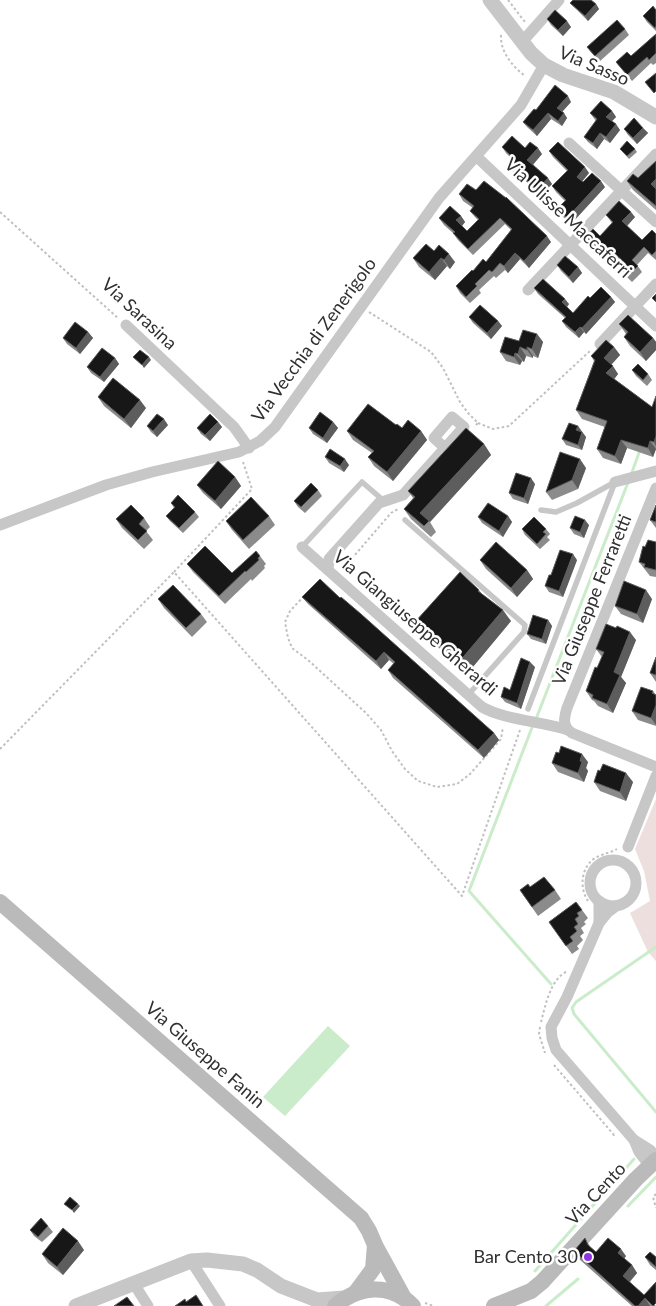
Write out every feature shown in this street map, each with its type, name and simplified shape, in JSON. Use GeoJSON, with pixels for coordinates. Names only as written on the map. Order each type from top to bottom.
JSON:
{"type":"FeatureCollection","features":[{"type":"Feature","properties":{"kind":"main road","name":"Via Giuseppe Fanin"},"geometry":{"type":"LineString","coordinates":[[0,902],[361,1218],[375,1246],[409,1302]]}},
{"type":"Feature","properties":{"kind":"main road","name":"Via Cento"},"geometry":{"type":"LineString","coordinates":[[494,1306],[531,1291],[542,1282],[654,1160]]}},
{"type":"Feature","properties":{"kind":"main road"},"geometry":{"type":"LineString","coordinates":[[345,1299],[373,1269],[375,1246]]}},
{"type":"Feature","properties":{"kind":"main road"},"geometry":{"type":"LineString","coordinates":[[345,1299],[373,1289],[381,1289],[389,1291],[409,1302]]}},
{"type":"Feature","properties":{"kind":"street","name":"Via Sasso"},"geometry":{"type":"LineString","coordinates":[[490,0],[531,53],[544,65],[563,75],[614,92],[656,117]]}},
{"type":"Feature","properties":{"kind":"street"},"geometry":{"type":"LineString","coordinates":[[522,42],[559,0]]}},
{"type":"Feature","properties":{"kind":"street","name":"Via Vecchia di Zenerigolo"},"geometry":{"type":"LineString","coordinates":[[0,525],[106,484],[244,450],[260,441],[274,427],[439,198],[520,105],[544,65]]}},
{"type":"Feature","properties":{"kind":"street"},"geometry":{"type":"LineString","coordinates":[[569,143],[656,222]]}},
{"type":"Feature","properties":{"kind":"street"},"geometry":{"type":"LineString","coordinates":[[528,290],[656,154]]}},
{"type":"Feature","properties":{"kind":"street","name":"Via Ulisse Maccaferri"},"geometry":{"type":"LineString","coordinates":[[477,156],[656,326]]}},
{"type":"Feature","properties":{"kind":"street"},"geometry":{"type":"LineString","coordinates":[[600,344],[656,284]]}},
{"type":"Feature","properties":{"kind":"street","name":"Via Sarasina"},"geometry":{"type":"LineString","coordinates":[[126,325],[234,426],[244,450]]}},
{"type":"Feature","properties":{"kind":"street","name":"Via Giangiuseppe Gherardi"},"geometry":{"type":"LineString","coordinates":[[332,574],[329,559],[379,503],[402,496],[445,448]]}},
{"type":"Feature","properties":{"kind":"street"},"geometry":{"type":"LineString","coordinates":[[620,481],[656,471]]}},
{"type":"Feature","properties":{"kind":"street","name":"Via Giuseppe Ferraretti"},"geometry":{"type":"LineString","coordinates":[[566,728],[564,719],[567,708],[656,488]]}},
{"type":"Feature","properties":{"kind":"street","name":"Via Giangiuseppe Gherardi"},"geometry":{"type":"LineString","coordinates":[[302,547],[488,711],[504,715],[526,714],[549,724],[566,728],[656,767]]}},
{"type":"Feature","properties":{"kind":"street"},"geometry":{"type":"LineString","coordinates":[[599,923],[591,890],[592,872],[598,865],[619,856],[656,776]]}},
{"type":"Feature","properties":{"kind":"street"},"geometry":{"type":"LineString","coordinates":[[624,845],[629,866]]}},
{"type":"Feature","properties":{"kind":"street"},"geometry":{"type":"LineString","coordinates":[[595,904],[616,906],[624,904],[636,890],[637,881],[635,873],[621,861],[612,860]]}},
{"type":"Feature","properties":{"kind":"street"},"geometry":{"type":"LineString","coordinates":[[616,906],[599,923],[551,1026],[552,1038],[556,1050],[634,1140],[639,1152],[654,1160]]}},
{"type":"Feature","properties":{"kind":"street"},"geometry":{"type":"LineString","coordinates":[[191,1261],[220,1306]]}},
{"type":"Feature","properties":{"kind":"street"},"geometry":{"type":"LineString","coordinates":[[76,1306],[191,1261],[226,1261],[243,1264],[257,1270],[281,1286],[302,1306]]}},
{"type":"Feature","properties":{"kind":"street"},"geometry":{"type":"LineString","coordinates":[[134,1284],[148,1306]]}},
{"type":"Feature","properties":{"kind":"street"},"geometry":{"type":"LineString","coordinates":[[281,1286],[317,1300],[345,1299]]}},
{"type":"Feature","properties":{"kind":"lane"},"geometry":{"type":"LineString","coordinates":[[541,510],[556,512],[620,481]]}},
{"type":"Feature","properties":{"kind":"lane"},"geometry":{"type":"LineString","coordinates":[[526,714],[620,481]]}},
{"type":"Feature","properties":{"kind":"lane"},"geometry":{"type":"LineString","coordinates":[[302,547],[362,482],[384,501]]}},
{"type":"Feature","properties":{"kind":"lane"},"geometry":{"type":"LineString","coordinates":[[405,520],[525,625],[524,632],[468,695]]}},
{"type":"Feature","properties":{"kind":"path"},"geometry":{"type":"LineString","coordinates":[[508,0],[520,16]]}},
{"type":"Feature","properties":{"kind":"path","name":"Via Sarasina"},"geometry":{"type":"LineString","coordinates":[[0,212],[126,325]]}},
{"type":"Feature","properties":{"kind":"path"},"geometry":{"type":"LineString","coordinates":[[361,307],[431,352],[444,368],[460,402],[468,413],[478,423],[493,430],[509,426],[586,353],[600,344]]}},
{"type":"Feature","properties":{"kind":"path"},"geometry":{"type":"LineString","coordinates":[[472,430],[478,423]]}},
{"type":"Feature","properties":{"kind":"path"},"geometry":{"type":"LineString","coordinates":[[0,749],[174,572],[252,489],[244,450]]}},
{"type":"Feature","properties":{"kind":"path"},"geometry":{"type":"LineString","coordinates":[[332,574],[391,513],[401,506]]}},
{"type":"Feature","properties":{"kind":"path"},"geometry":{"type":"LineString","coordinates":[[174,572],[462,896],[526,714]]}},
{"type":"Feature","properties":{"kind":"path"},"geometry":{"type":"LineString","coordinates":[[309,591],[290,611],[285,622],[292,648],[308,660],[366,713],[381,730],[392,752],[405,769],[418,780],[437,787],[456,784],[470,774],[501,740],[504,715]]}},
{"type":"Feature","properties":{"kind":"path"},"geometry":{"type":"LineString","coordinates":[[595,904],[584,892],[583,876],[593,860],[604,853],[612,852],[624,845]]}},
{"type":"Feature","properties":{"kind":"path"},"geometry":{"type":"LineString","coordinates":[[546,1055],[538,1034],[541,1021],[553,986],[562,974],[567,971]]}},
{"type":"Feature","properties":{"kind":"path"},"geometry":{"type":"LineString","coordinates":[[550,1060],[614,1135],[622,1127]]}},
{"type":"Feature","properties":{"kind":"path"},"geometry":{"type":"LineString","coordinates":[[656,1194],[653,1197],[656,1208]]}},
{"type":"Feature","properties":{"kind":"shaded area"},"geometry":{"type":"Polygon","coordinates":[[[656,799],[656,961],[648,952],[630,913],[650,901],[644,871],[635,849],[656,799]]]}},
{"type":"Feature","properties":{"kind":"shaded area"},"geometry":{"type":"Polygon","coordinates":[[[328,1026],[350,1046],[285,1116],[263,1097],[328,1026]]]}},
{"type":"Feature","properties":{"kind":"building"},"geometry":{"type":"Polygon","coordinates":[[[573,0],[591,0],[596,4],[585,16],[570,3],[573,0]]]}},
{"type":"Feature","properties":{"kind":"building"},"geometry":{"type":"Polygon","coordinates":[[[653,6],[656,10],[655,28],[643,16],[653,6]]]}},
{"type":"Feature","properties":{"kind":"building"},"geometry":{"type":"Polygon","coordinates":[[[555,10],[567,21],[558,30],[547,19],[555,10]]]}},
{"type":"Feature","properties":{"kind":"building"},"geometry":{"type":"Polygon","coordinates":[[[617,20],[625,29],[595,56],[587,47],[617,20]]]}},
{"type":"Feature","properties":{"kind":"building"},"geometry":{"type":"Polygon","coordinates":[[[656,34],[656,53],[649,60],[647,57],[627,75],[616,62],[627,52],[631,56],[656,34]]]}},
{"type":"Feature","properties":{"kind":"building"},"geometry":{"type":"Polygon","coordinates":[[[656,73],[656,91],[654,93],[645,82],[656,73]]]}},
{"type":"Feature","properties":{"kind":"building"},"geometry":{"type":"Polygon","coordinates":[[[555,85],[568,96],[557,108],[564,113],[558,121],[548,113],[533,130],[523,122],[534,109],[536,110],[555,85]]]}},
{"type":"Feature","properties":{"kind":"building"},"geometry":{"type":"Polygon","coordinates":[[[601,101],[612,111],[606,117],[616,124],[606,137],[600,133],[593,143],[584,137],[597,119],[590,113],[601,101]]]}},
{"type":"Feature","properties":{"kind":"building"},"geometry":{"type":"Polygon","coordinates":[[[634,118],[643,128],[633,138],[624,129],[634,118]]]}},
{"type":"Feature","properties":{"kind":"building"},"geometry":{"type":"Polygon","coordinates":[[[512,136],[525,148],[530,142],[538,148],[527,160],[548,178],[537,190],[509,166],[515,160],[502,147],[512,136]]]}},
{"type":"Feature","properties":{"kind":"building"},"geometry":{"type":"Polygon","coordinates":[[[627,141],[635,149],[627,156],[620,149],[627,141]]]}},
{"type":"Feature","properties":{"kind":"building"},"geometry":{"type":"Polygon","coordinates":[[[558,142],[585,167],[577,177],[583,182],[592,173],[601,181],[567,218],[557,209],[566,200],[552,186],[568,170],[549,151],[558,142]]]}},
{"type":"Feature","properties":{"kind":"building"},"geometry":{"type":"Polygon","coordinates":[[[656,161],[656,179],[651,184],[656,189],[656,206],[627,181],[633,174],[638,178],[656,161]]]}},
{"type":"Feature","properties":{"kind":"building"},"geometry":{"type":"Polygon","coordinates":[[[484,181],[506,197],[547,236],[524,261],[515,253],[504,266],[500,263],[492,272],[489,270],[475,284],[477,286],[466,297],[456,286],[483,259],[486,262],[512,229],[500,218],[468,249],[453,233],[455,232],[439,218],[450,206],[461,216],[456,220],[467,231],[479,219],[470,211],[474,206],[459,194],[467,184],[476,190],[484,181]]]}},
{"type":"Feature","properties":{"kind":"building"},"geometry":{"type":"Polygon","coordinates":[[[619,201],[631,212],[622,221],[642,240],[652,230],[656,234],[656,251],[652,255],[644,247],[632,260],[638,266],[628,276],[621,269],[626,264],[612,251],[608,256],[586,237],[593,229],[600,236],[613,222],[606,215],[619,201]]]}},
{"type":"Feature","properties":{"kind":"building"},"geometry":{"type":"Polygon","coordinates":[[[426,244],[434,251],[439,245],[449,254],[444,260],[441,258],[429,272],[413,258],[426,244]]]}},
{"type":"Feature","properties":{"kind":"building"},"geometry":{"type":"Polygon","coordinates":[[[565,256],[578,267],[569,277],[557,265],[565,256]]]}},
{"type":"Feature","properties":{"kind":"building"},"geometry":{"type":"Polygon","coordinates":[[[543,279],[565,299],[562,302],[573,313],[588,296],[590,298],[601,287],[611,297],[582,328],[580,327],[575,332],[562,321],[566,317],[534,288],[543,279]]]}},
{"type":"Feature","properties":{"kind":"building"},"geometry":{"type":"Polygon","coordinates":[[[656,294],[656,302],[652,298],[656,294]]]}},
{"type":"Feature","properties":{"kind":"building"},"geometry":{"type":"Polygon","coordinates":[[[480,305],[498,321],[487,333],[469,317],[480,305]]]}},
{"type":"Feature","properties":{"kind":"building"},"geometry":{"type":"Polygon","coordinates":[[[628,315],[653,338],[640,352],[624,337],[628,332],[619,324],[628,315]]]}},
{"type":"Feature","properties":{"kind":"building"},"geometry":{"type":"Polygon","coordinates":[[[75,322],[88,332],[76,348],[63,338],[75,322]]]}},
{"type":"Feature","properties":{"kind":"building"},"geometry":{"type":"Polygon","coordinates":[[[523,330],[537,334],[532,349],[527,347],[527,350],[520,347],[518,354],[515,353],[514,357],[500,352],[505,337],[519,341],[523,330]]]}},
{"type":"Feature","properties":{"kind":"building"},"geometry":{"type":"Polygon","coordinates":[[[606,340],[614,347],[604,358],[613,366],[606,373],[652,407],[656,396],[656,436],[654,442],[650,441],[648,448],[621,440],[615,456],[597,449],[607,421],[576,410],[595,360],[591,356],[606,340]]]}},
{"type":"Feature","properties":{"kind":"building"},"geometry":{"type":"Polygon","coordinates":[[[102,348],[115,358],[100,377],[87,367],[102,348]]]}},
{"type":"Feature","properties":{"kind":"building"},"geometry":{"type":"Polygon","coordinates":[[[140,350],[149,357],[142,365],[133,357],[140,350]]]}},
{"type":"Feature","properties":{"kind":"building"},"geometry":{"type":"Polygon","coordinates":[[[638,364],[648,374],[643,380],[632,370],[638,364]]]}},
{"type":"Feature","properties":{"kind":"building"},"geometry":{"type":"Polygon","coordinates":[[[113,378],[140,400],[124,419],[98,397],[113,378]]]}},
{"type":"Feature","properties":{"kind":"building"},"geometry":{"type":"Polygon","coordinates":[[[368,404],[396,425],[402,428],[408,420],[421,431],[387,472],[368,457],[374,451],[347,431],[368,404]]]}},
{"type":"Feature","properties":{"kind":"building"},"geometry":{"type":"Polygon","coordinates":[[[320,412],[333,422],[323,438],[309,428],[320,412]]]}},
{"type":"Feature","properties":{"kind":"building"},"geometry":{"type":"Polygon","coordinates":[[[157,414],[164,419],[153,431],[147,426],[157,414]]]}},
{"type":"Feature","properties":{"kind":"building"},"geometry":{"type":"Polygon","coordinates":[[[210,414],[218,422],[205,435],[197,428],[210,414]]]}},
{"type":"Feature","properties":{"kind":"building"},"geometry":{"type":"Polygon","coordinates":[[[569,423],[578,426],[576,430],[582,432],[578,445],[562,439],[569,423]]]}},
{"type":"Feature","properties":{"kind":"building"},"geometry":{"type":"Polygon","coordinates":[[[466,428],[484,444],[420,513],[429,521],[424,526],[404,509],[415,497],[408,491],[466,428]]]}},
{"type":"Feature","properties":{"kind":"building"},"geometry":{"type":"Polygon","coordinates":[[[330,449],[345,459],[340,466],[325,457],[330,449]]]}},
{"type":"Feature","properties":{"kind":"building"},"geometry":{"type":"Polygon","coordinates":[[[560,452],[580,459],[572,480],[546,492],[560,452]]]}},
{"type":"Feature","properties":{"kind":"building"},"geometry":{"type":"Polygon","coordinates":[[[218,461],[235,477],[215,501],[197,485],[218,461]]]}},
{"type":"Feature","properties":{"kind":"building"},"geometry":{"type":"Polygon","coordinates":[[[516,473],[531,478],[524,498],[509,493],[516,473]]]}},
{"type":"Feature","properties":{"kind":"building"},"geometry":{"type":"Polygon","coordinates":[[[311,483],[318,490],[301,507],[294,501],[311,483]]]}},
{"type":"Feature","properties":{"kind":"building"},"geometry":{"type":"Polygon","coordinates":[[[178,495],[195,512],[179,528],[166,516],[175,507],[171,503],[178,495]]]}},
{"type":"Feature","properties":{"kind":"building"},"geometry":{"type":"Polygon","coordinates":[[[251,497],[269,516],[243,540],[226,521],[251,497]]]}},
{"type":"Feature","properties":{"kind":"building"},"geometry":{"type":"Polygon","coordinates":[[[488,503],[508,516],[499,531],[478,517],[488,503]]]}},
{"type":"Feature","properties":{"kind":"building"},"geometry":{"type":"Polygon","coordinates":[[[131,505],[144,518],[139,524],[147,531],[138,540],[116,519],[131,505]]]}},
{"type":"Feature","properties":{"kind":"building"},"geometry":{"type":"Polygon","coordinates":[[[656,505],[656,522],[650,520],[656,505]]]}},
{"type":"Feature","properties":{"kind":"building"},"geometry":{"type":"Polygon","coordinates":[[[575,516],[585,520],[580,532],[570,528],[575,516]]]}},
{"type":"Feature","properties":{"kind":"building"},"geometry":{"type":"Polygon","coordinates":[[[534,517],[546,529],[543,532],[546,534],[537,544],[522,529],[534,517]]]}},
{"type":"Feature","properties":{"kind":"building"},"geometry":{"type":"Polygon","coordinates":[[[648,540],[656,542],[656,570],[644,567],[645,564],[639,562],[643,546],[645,547],[648,540]]]}},
{"type":"Feature","properties":{"kind":"building"},"geometry":{"type":"Polygon","coordinates":[[[496,542],[527,570],[511,588],[480,560],[496,542]]]}},
{"type":"Feature","properties":{"kind":"building"},"geometry":{"type":"Polygon","coordinates":[[[205,546],[232,573],[256,551],[260,556],[259,560],[219,596],[187,564],[205,546]]]}},
{"type":"Feature","properties":{"kind":"building"},"geometry":{"type":"Polygon","coordinates":[[[560,550],[573,554],[559,591],[545,586],[560,550]]]}},
{"type":"Feature","properties":{"kind":"building"},"geometry":{"type":"Polygon","coordinates":[[[460,572],[478,591],[503,610],[459,662],[415,622],[460,572]]]}},
{"type":"Feature","properties":{"kind":"building"},"geometry":{"type":"Polygon","coordinates":[[[320,579],[494,733],[478,750],[388,670],[395,662],[384,652],[376,661],[302,597],[320,579]]]}},
{"type":"Feature","properties":{"kind":"building"},"geometry":{"type":"Polygon","coordinates":[[[624,581],[646,590],[637,614],[615,606],[624,581]]]}},
{"type":"Feature","properties":{"kind":"building"},"geometry":{"type":"Polygon","coordinates":[[[173,585],[201,614],[186,628],[158,599],[173,585]]]}},
{"type":"Feature","properties":{"kind":"building"},"geometry":{"type":"Polygon","coordinates":[[[533,615],[548,620],[542,639],[527,634],[533,615]]]}},
{"type":"Feature","properties":{"kind":"building"},"geometry":{"type":"Polygon","coordinates":[[[606,624],[616,628],[617,626],[630,632],[614,672],[620,675],[607,704],[592,698],[593,695],[586,691],[595,667],[597,668],[604,652],[596,649],[606,624]]]}},
{"type":"Feature","properties":{"kind":"building"},"geometry":{"type":"Polygon","coordinates":[[[656,657],[656,675],[650,673],[656,657]]]}},
{"type":"Feature","properties":{"kind":"building"},"geometry":{"type":"Polygon","coordinates":[[[521,658],[530,662],[517,703],[501,697],[504,687],[510,690],[521,658]]]}},
{"type":"Feature","properties":{"kind":"building"},"geometry":{"type":"Polygon","coordinates":[[[641,687],[653,691],[652,693],[656,695],[656,705],[651,718],[632,711],[641,687]]]}},
{"type":"Feature","properties":{"kind":"building"},"geometry":{"type":"Polygon","coordinates":[[[561,746],[582,754],[580,761],[582,762],[578,773],[552,763],[556,752],[559,753],[561,746]]]}},
{"type":"Feature","properties":{"kind":"building"},"geometry":{"type":"Polygon","coordinates":[[[603,764],[626,773],[620,792],[594,782],[598,770],[600,771],[603,764]]]}},
{"type":"Feature","properties":{"kind":"building"},"geometry":{"type":"Polygon","coordinates":[[[544,877],[555,890],[532,907],[520,890],[528,884],[530,887],[544,877]]]}},
{"type":"Feature","properties":{"kind":"building"},"geometry":{"type":"Polygon","coordinates":[[[576,902],[582,910],[577,913],[579,916],[575,919],[578,924],[574,927],[577,931],[570,937],[573,941],[566,946],[549,922],[576,902]]]}},
{"type":"Feature","properties":{"kind":"building"},"geometry":{"type":"Polygon","coordinates":[[[70,1197],[78,1204],[72,1210],[64,1204],[70,1197]]]}},
{"type":"Feature","properties":{"kind":"building"},"geometry":{"type":"Polygon","coordinates":[[[41,1218],[48,1226],[38,1237],[30,1230],[41,1218]]]}},
{"type":"Feature","properties":{"kind":"building"},"geometry":{"type":"Polygon","coordinates":[[[63,1228],[78,1241],[57,1267],[42,1254],[63,1228]]]}},
{"type":"Feature","properties":{"kind":"building"},"geometry":{"type":"Polygon","coordinates":[[[585,1238],[588,1245],[596,1252],[608,1238],[621,1249],[618,1253],[632,1265],[623,1276],[644,1295],[656,1282],[656,1303],[653,1306],[645,1298],[638,1306],[635,1306],[574,1251],[585,1238]]]}},
{"type":"Feature","properties":{"kind":"building"},"geometry":{"type":"Polygon","coordinates":[[[650,1252],[656,1257],[656,1267],[645,1257],[650,1252]]]}},
{"type":"Feature","properties":{"kind":"building"},"geometry":{"type":"Polygon","coordinates":[[[196,1295],[203,1306],[175,1306],[185,1299],[186,1302],[196,1295]]]}},
{"type":"Feature","properties":{"kind":"building"},"geometry":{"type":"Polygon","coordinates":[[[127,1297],[134,1306],[114,1306],[127,1297]]]}},
{"type":"Feature","properties":{"kind":"waterway"},"geometry":{"type":"LineString","coordinates":[[631,475],[640,450]]}},
{"type":"Feature","properties":{"kind":"waterway"},"geometry":{"type":"LineString","coordinates":[[536,719],[629,480]]}},
{"type":"Feature","properties":{"kind":"waterway"},"geometry":{"type":"LineString","coordinates":[[533,725],[469,891],[551,984]]}},
{"type":"Feature","properties":{"kind":"waterway"},"geometry":{"type":"LineString","coordinates":[[656,947],[576,1002],[572,1008],[574,1014],[656,1112]]}},
{"type":"Feature","properties":{"kind":"waterway"},"geometry":{"type":"LineString","coordinates":[[535,1271],[634,1159]]}},
{"type":"Feature","properties":{"kind":"waterway"},"geometry":{"type":"LineString","coordinates":[[628,1206],[656,1177]]}},
{"type":"Feature","properties":{"kind":"waterway"},"geometry":{"type":"LineString","coordinates":[[546,1306],[578,1279]]}},
{"type":"Feature","properties":{"kind":"place","name":"Bar Cento 30"},"geometry":{"type":"Point","coordinates":[588,1257]}}]}
